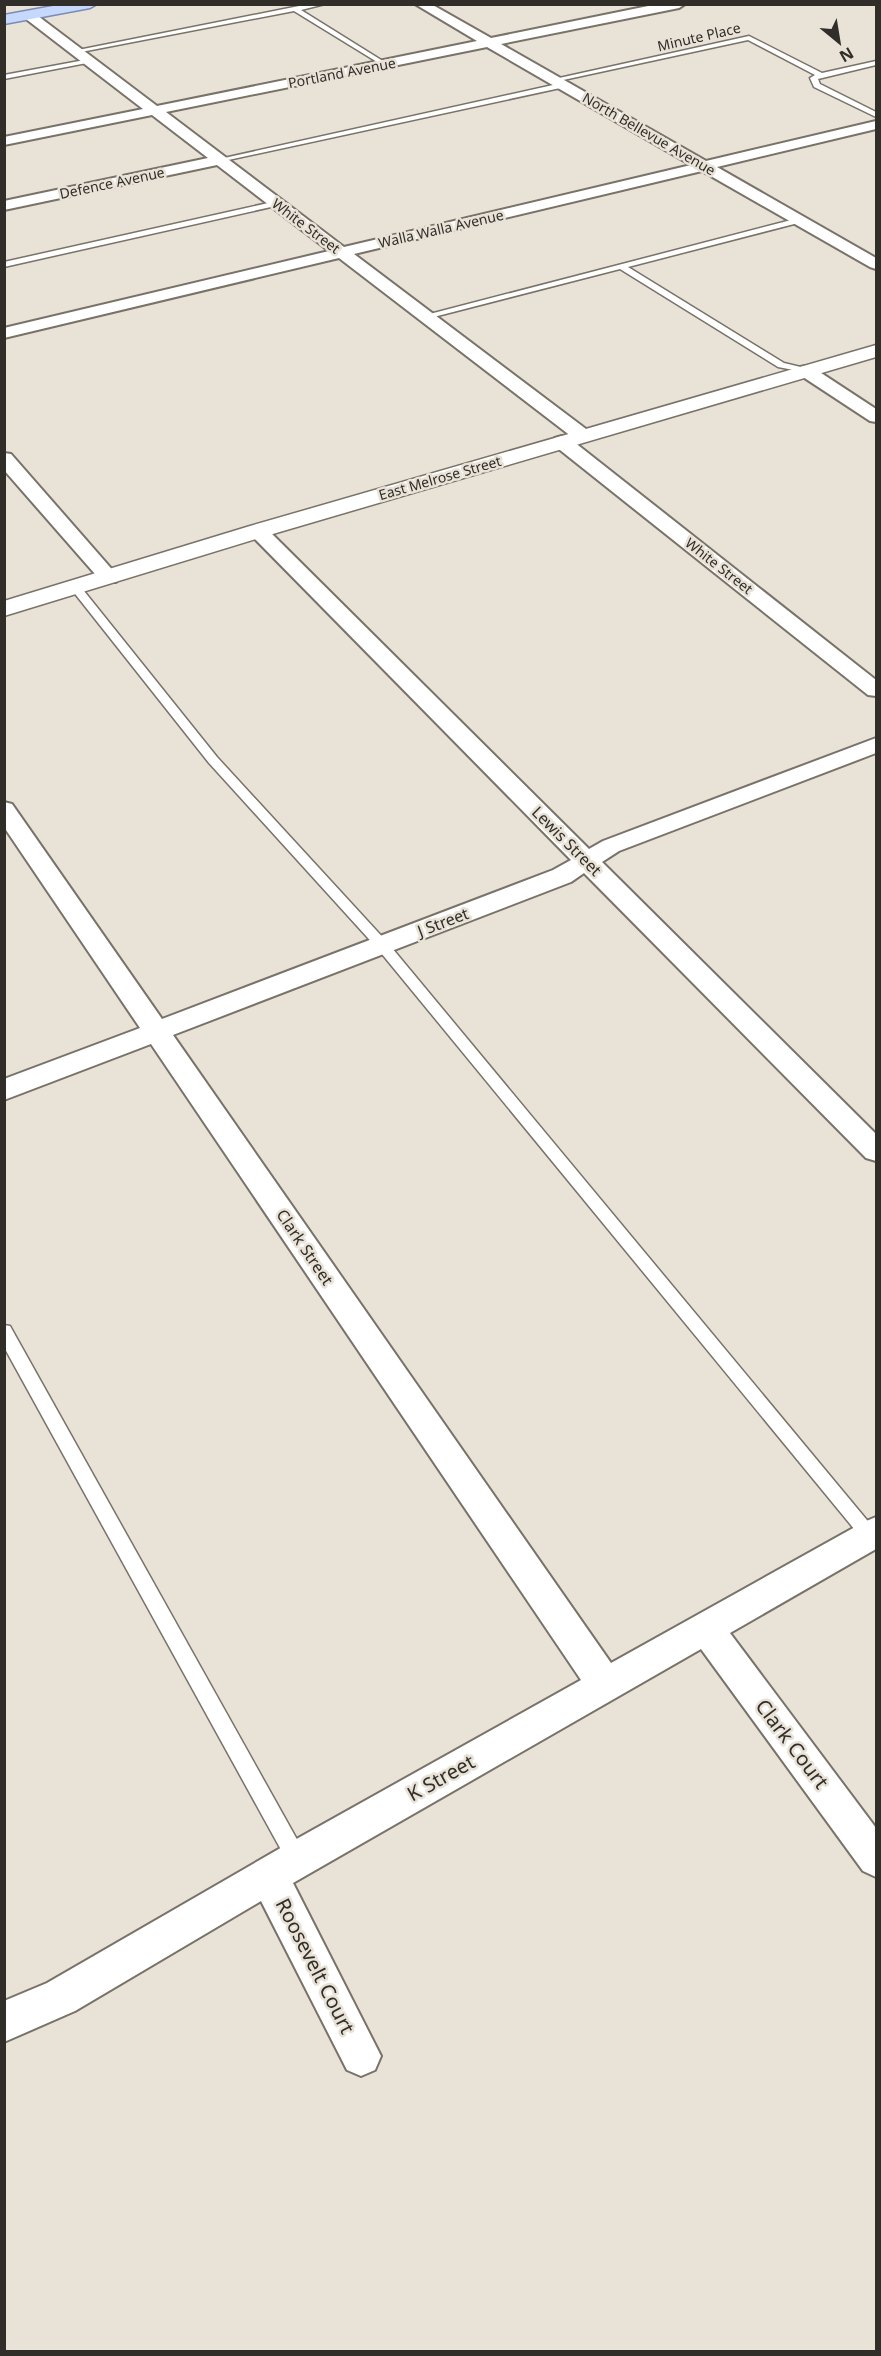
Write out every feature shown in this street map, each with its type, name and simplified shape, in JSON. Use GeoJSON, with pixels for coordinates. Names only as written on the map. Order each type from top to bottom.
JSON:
{"type":"FeatureCollection","features":[{"type":"Feature","properties":{"kind":"main road"},"geometry":{"type":"LineString","coordinates":[[4,20],[90,4]]}},
{"type":"Feature","properties":{"kind":"main road","name":"East Melrose Street"},"geometry":{"type":"LineString","coordinates":[[4,609],[258,531],[876,351]]}},
{"type":"Feature","properties":{"kind":"street","name":"North Bellevue Avenue"},"geometry":{"type":"LineString","coordinates":[[422,4],[876,264]]}},
{"type":"Feature","properties":{"kind":"street","name":"Portland Avenue"},"geometry":{"type":"LineString","coordinates":[[4,141],[679,4]]}},
{"type":"Feature","properties":{"kind":"street","name":"White Street"},"geometry":{"type":"LineString","coordinates":[[30,16],[426,316],[876,690]]}},
{"type":"Feature","properties":{"kind":"street","name":"Walla Walla Avenue"},"geometry":{"type":"LineString","coordinates":[[4,333],[876,125]]}},
{"type":"Feature","properties":{"kind":"street","name":"Defence Avenue"},"geometry":{"type":"LineString","coordinates":[[4,206],[219,160]]}},
{"type":"Feature","properties":{"kind":"street"},"geometry":{"type":"LineString","coordinates":[[806,371],[876,417]]}},
{"type":"Feature","properties":{"kind":"street"},"geometry":{"type":"LineString","coordinates":[[4,458],[109,578]]}},
{"type":"Feature","properties":{"kind":"street","name":"Lewis Street"},"geometry":{"type":"LineString","coordinates":[[258,531],[876,1150]]}},
{"type":"Feature","properties":{"kind":"street","name":"J Street"},"geometry":{"type":"LineString","coordinates":[[4,1090],[562,876],[611,846],[876,745]]}},
{"type":"Feature","properties":{"kind":"street","name":"Clark Street"},"geometry":{"type":"LineString","coordinates":[[4,809],[606,1686]]}},
{"type":"Feature","properties":{"kind":"street","name":"K Street"},"geometry":{"type":"LineString","coordinates":[[4,2022],[61,1996],[873,1534]]}},
{"type":"Feature","properties":{"kind":"street","name":"Clark Court"},"geometry":{"type":"LineString","coordinates":[[707,1629],[876,1858]]}},
{"type":"Feature","properties":{"kind":"street","name":"Roosevelt Court"},"geometry":{"type":"LineString","coordinates":[[283,1868],[361,2056]]}},
{"type":"Feature","properties":{"kind":"lane"},"geometry":{"type":"LineString","coordinates":[[288,4],[384,64]]}},
{"type":"Feature","properties":{"kind":"lane"},"geometry":{"type":"LineString","coordinates":[[76,51],[322,4]]}},
{"type":"Feature","properties":{"kind":"lane","name":"Minute Place"},"geometry":{"type":"LineString","coordinates":[[219,160],[749,38],[820,75]]}},
{"type":"Feature","properties":{"kind":"lane"},"geometry":{"type":"LineString","coordinates":[[4,77],[90,61]]}},
{"type":"Feature","properties":{"kind":"lane"},"geometry":{"type":"LineString","coordinates":[[876,63],[814,78],[817,85],[876,115]]}},
{"type":"Feature","properties":{"kind":"lane"},"geometry":{"type":"LineString","coordinates":[[4,265],[277,203]]}},
{"type":"Feature","properties":{"kind":"lane"},"geometry":{"type":"LineString","coordinates":[[426,316],[799,220]]}},
{"type":"Feature","properties":{"kind":"lane"},"geometry":{"type":"LineString","coordinates":[[621,266],[781,365],[806,371]]}},
{"type":"Feature","properties":{"kind":"lane"},"geometry":{"type":"LineString","coordinates":[[76,588],[213,760],[382,945],[873,1534]]}},
{"type":"Feature","properties":{"kind":"lane"},"geometry":{"type":"LineString","coordinates":[[4,1330],[283,1868]]}}]}
